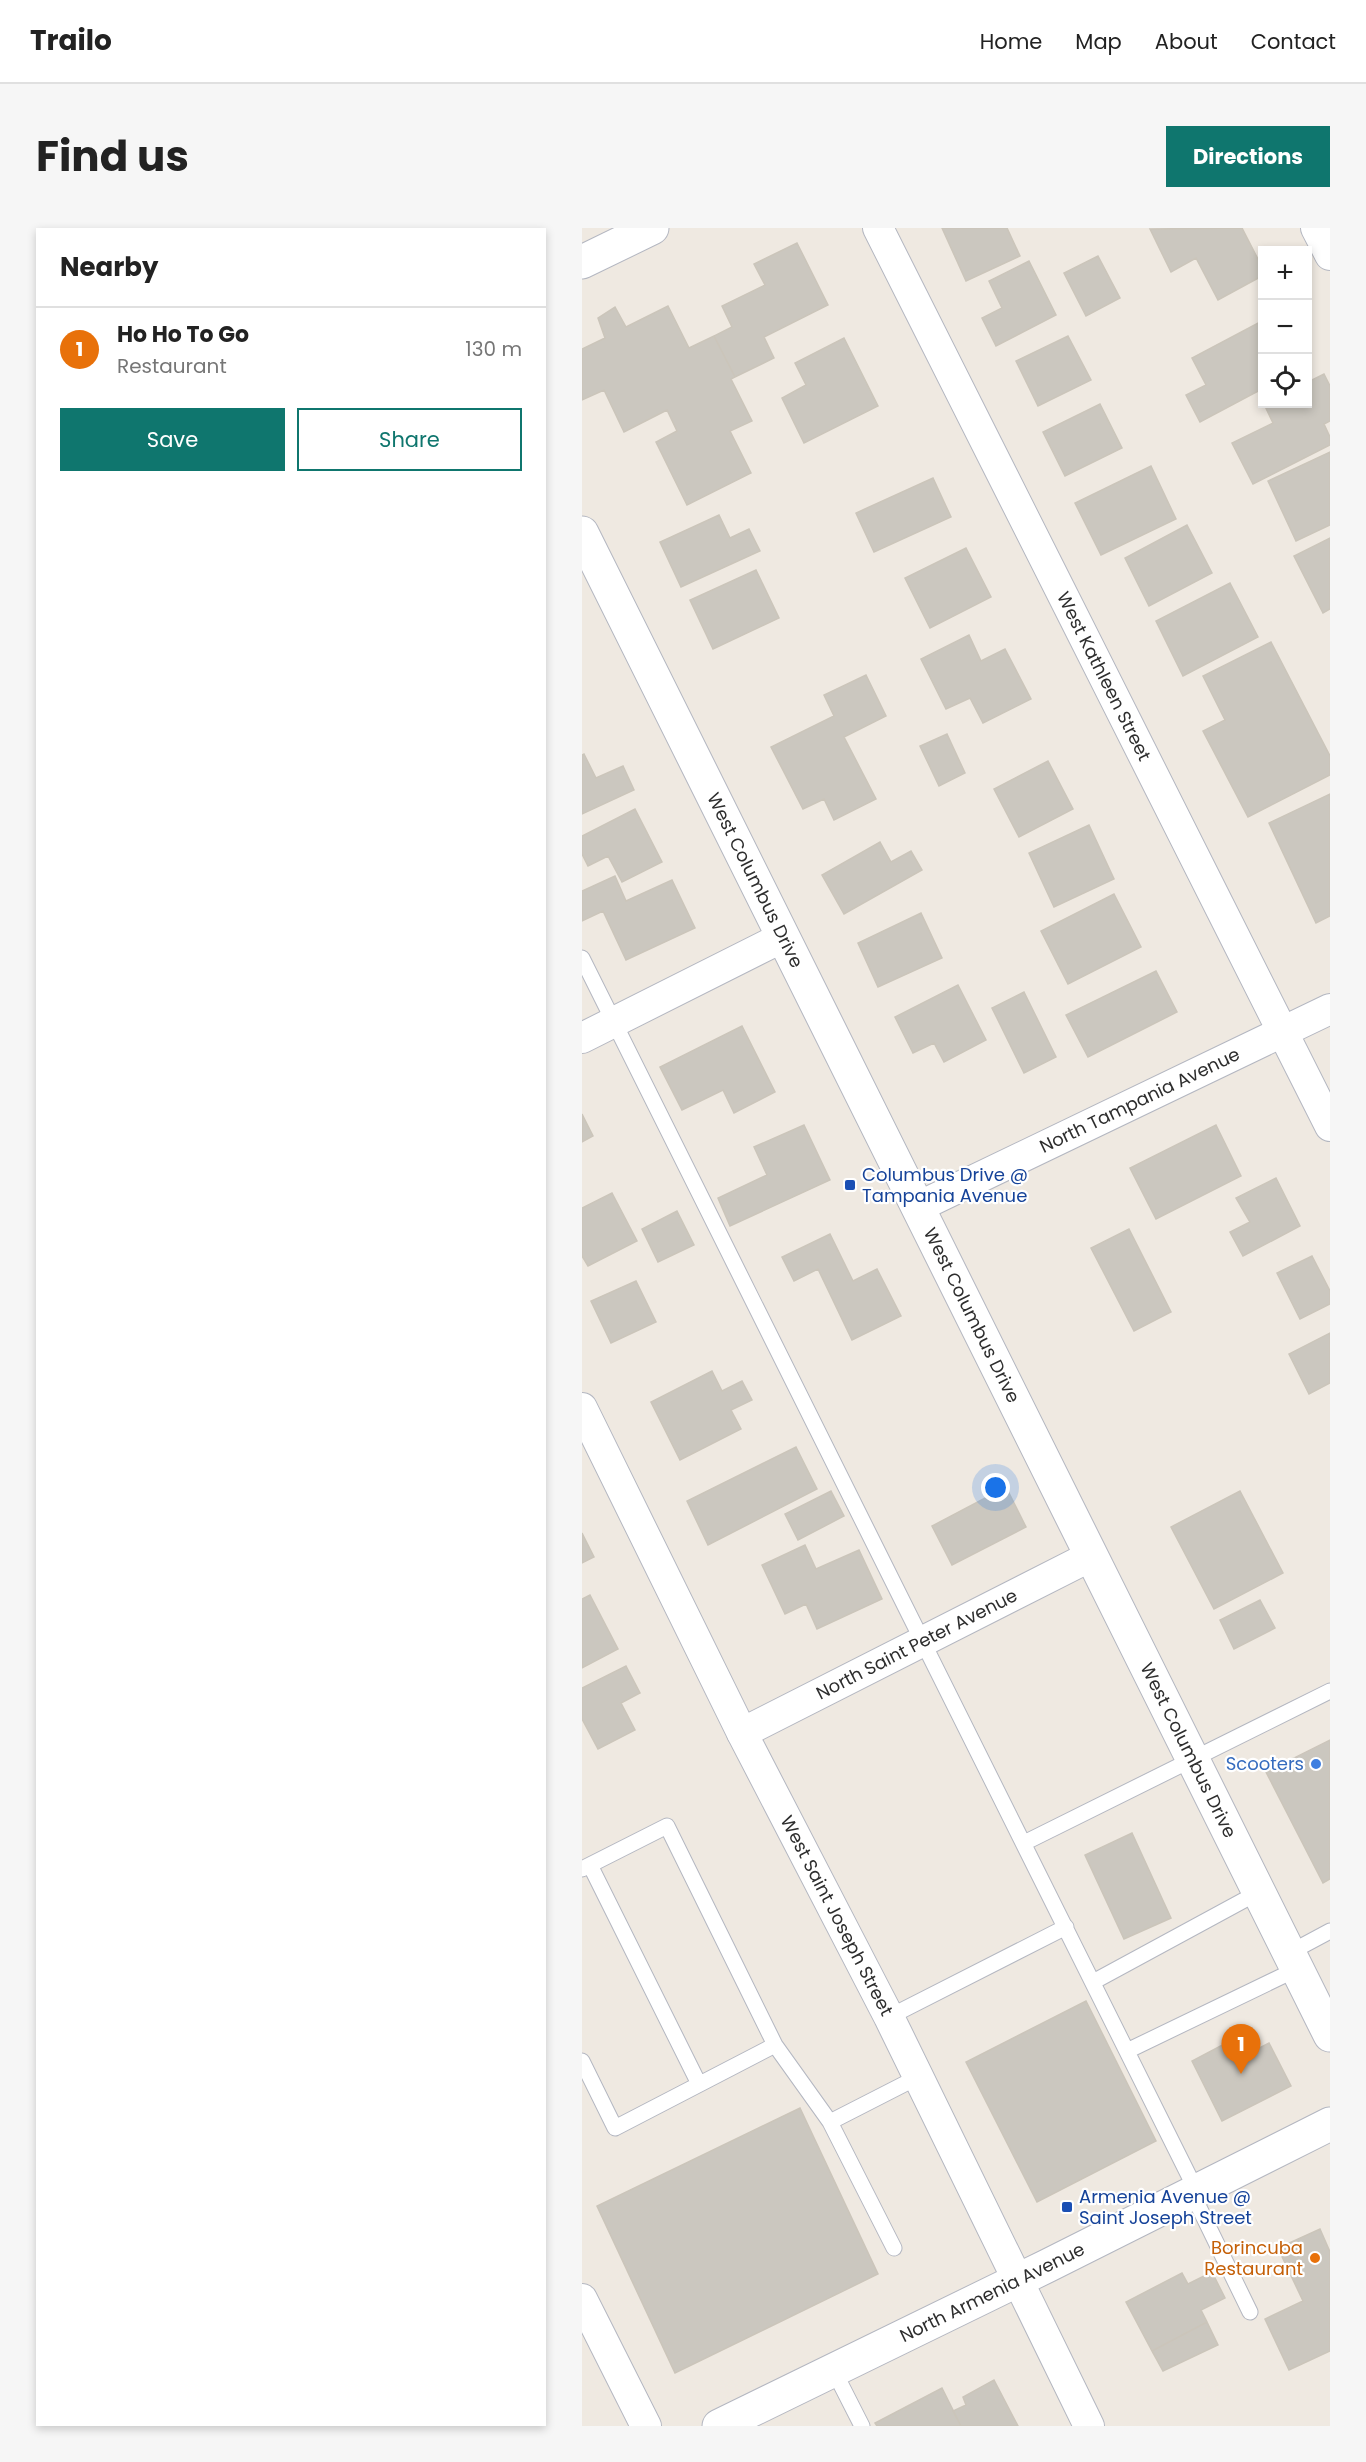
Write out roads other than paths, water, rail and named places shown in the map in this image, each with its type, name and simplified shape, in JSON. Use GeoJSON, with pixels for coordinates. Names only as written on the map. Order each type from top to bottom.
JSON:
{"type":"FeatureCollection","features":[{"type":"Feature","properties":{"kind":"main road"},"geometry":{"type":"LineString","coordinates":[[582,262],[652,228]]}},
{"type":"Feature","properties":{"kind":"main road","name":"West Columbus Drive"},"geometry":{"type":"LineString","coordinates":[[582,533],[1330,2035]]}},
{"type":"Feature","properties":{"kind":"main road","name":"North Armenia Avenue"},"geometry":{"type":"LineString","coordinates":[[719,2426],[1017,2281],[1330,2124]]}},
{"type":"Feature","properties":{"kind":"street","name":"West Kathleen Street"},"geometry":{"type":"LineString","coordinates":[[878,228],[1330,1126]]}},
{"type":"Feature","properties":{"kind":"street"},"geometry":{"type":"LineString","coordinates":[[1316,228],[1330,255]]}},
{"type":"Feature","properties":{"kind":"street"},"geometry":{"type":"LineString","coordinates":[[582,1038],[783,937]]}},
{"type":"Feature","properties":{"kind":"street","name":"North Tampania Avenue"},"geometry":{"type":"LineString","coordinates":[[918,1207],[1330,1009]]}},
{"type":"Feature","properties":{"kind":"street","name":"West Saint Joseph Street"},"geometry":{"type":"LineString","coordinates":[[582,1408],[742,1733],[889,2017],[1089,2426]]}},
{"type":"Feature","properties":{"kind":"street","name":"North Saint Peter Avenue"},"geometry":{"type":"LineString","coordinates":[[742,1733],[1091,1556]]}},
{"type":"Feature","properties":{"kind":"street"},"geometry":{"type":"LineString","coordinates":[[582,2299],[646,2426]]}},
{"type":"Feature","properties":{"kind":"lane"},"geometry":{"type":"LineString","coordinates":[[582,958],[1127,2050],[1250,2312]]}},
{"type":"Feature","properties":{"kind":"lane"},"geometry":{"type":"LineString","coordinates":[[1024,1843],[1330,1691]]}},
{"type":"Feature","properties":{"kind":"lane"},"geometry":{"type":"LineString","coordinates":[[699,2084],[586,1867],[667,1826],[775,2045],[830,2121],[894,2248]]}},
{"type":"Feature","properties":{"kind":"lane"},"geometry":{"type":"LineString","coordinates":[[1093,1982],[1259,1892]]}},
{"type":"Feature","properties":{"kind":"lane"},"geometry":{"type":"LineString","coordinates":[[889,2017],[1066,1927]]}},
{"type":"Feature","properties":{"kind":"lane"},"geometry":{"type":"LineString","coordinates":[[1127,2050],[1293,1961],[1330,1931]]}},
{"type":"Feature","properties":{"kind":"lane"},"geometry":{"type":"LineString","coordinates":[[582,2061],[615,2128],[775,2045]]}},
{"type":"Feature","properties":{"kind":"lane"},"geometry":{"type":"LineString","coordinates":[[830,2121],[918,2077]]}},
{"type":"Feature","properties":{"kind":"lane"},"geometry":{"type":"LineString","coordinates":[[834,2371],[862,2426]]}},
{"type":"Feature","properties":{"kind":"place","name":"Columbus Drive @ Tampania Avenue"},"geometry":{"type":"Point","coordinates":[850,1185]}},
{"type":"Feature","properties":{"kind":"place","name":"Scooters"},"geometry":{"type":"Point","coordinates":[1316,1764]}},
{"type":"Feature","properties":{"kind":"place","name":"Ho Ho To Go"},"geometry":{"type":"Point","coordinates":[1241,2074]}},
{"type":"Feature","properties":{"kind":"place","name":"Armenia Avenue @ Saint Joseph Street"},"geometry":{"type":"Point","coordinates":[1067,2207]}},
{"type":"Feature","properties":{"kind":"place","name":"Borincuba Restaurant"},"geometry":{"type":"Point","coordinates":[1315,2258]}}]}
